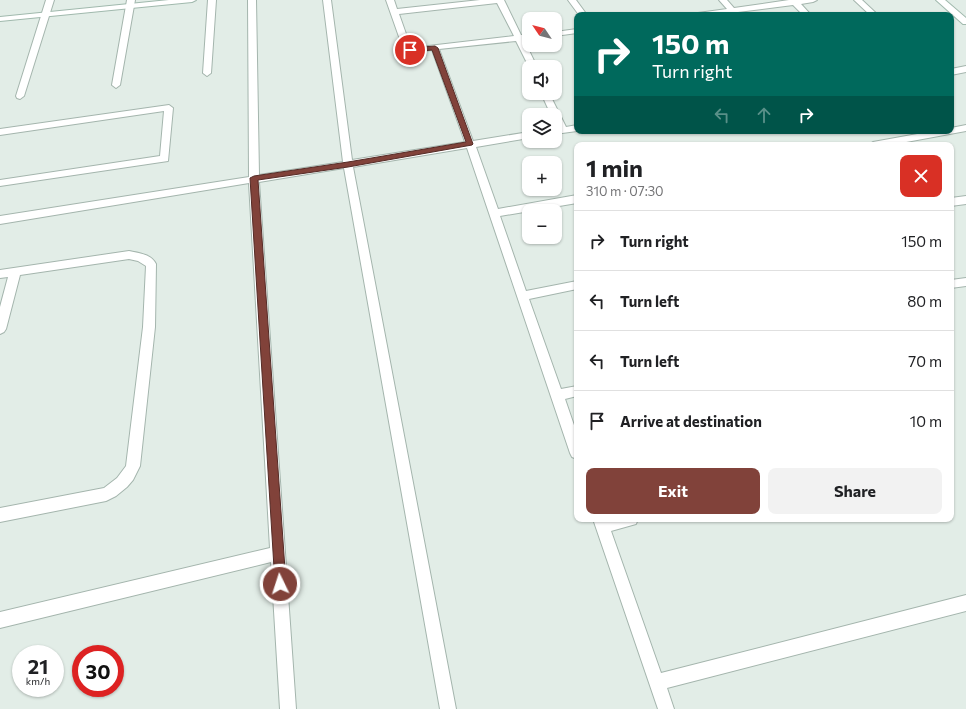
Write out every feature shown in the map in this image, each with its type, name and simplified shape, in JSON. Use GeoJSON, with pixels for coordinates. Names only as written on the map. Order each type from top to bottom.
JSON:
{"type":"FeatureCollection","features":[{"type":"Feature","properties":{"kind":"street"},"geometry":{"type":"LineString","coordinates":[[20,96],[44,14],[50,0]]}},
{"type":"Feature","properties":{"kind":"street"},"geometry":{"type":"LineString","coordinates":[[0,19],[131,3],[192,0]]}},
{"type":"Feature","properties":{"kind":"street"},"geometry":{"type":"LineString","coordinates":[[207,73],[212,0]]}},
{"type":"Feature","properties":{"kind":"street"},"geometry":{"type":"LineString","coordinates":[[252,0],[254,178],[288,709]]}},
{"type":"Feature","properties":{"kind":"street"},"geometry":{"type":"LineString","coordinates":[[327,0],[348,165],[448,709]]}},
{"type":"Feature","properties":{"kind":"street"},"geometry":{"type":"LineString","coordinates":[[390,0],[407,49],[414,51],[522,38]]}},
{"type":"Feature","properties":{"kind":"street"},"geometry":{"type":"LineString","coordinates":[[395,12],[500,0],[530,60]]}},
{"type":"Feature","properties":{"kind":"street"},"geometry":{"type":"LineString","coordinates":[[572,0],[581,12]]}},
{"type":"Feature","properties":{"kind":"street"},"geometry":{"type":"LineString","coordinates":[[723,0],[733,12]]}},
{"type":"Feature","properties":{"kind":"street"},"geometry":{"type":"LineString","coordinates":[[739,12],[794,1],[813,0]]}},
{"type":"Feature","properties":{"kind":"street"},"geometry":{"type":"LineString","coordinates":[[858,0],[871,12]]}},
{"type":"Feature","properties":{"kind":"street"},"geometry":{"type":"LineString","coordinates":[[940,0],[965,20]]}},
{"type":"Feature","properties":{"kind":"street"},"geometry":{"type":"LineString","coordinates":[[794,1],[804,12]]}},
{"type":"Feature","properties":{"kind":"street"},"geometry":{"type":"LineString","coordinates":[[116,85],[131,3]]}},
{"type":"Feature","properties":{"kind":"street"},"geometry":{"type":"LineString","coordinates":[[562,33],[574,31]]}},
{"type":"Feature","properties":{"kind":"street"},"geometry":{"type":"LineString","coordinates":[[435,48],[470,144],[574,444]]}},
{"type":"Feature","properties":{"kind":"street"},"geometry":{"type":"LineString","coordinates":[[954,71],[966,69]]}},
{"type":"Feature","properties":{"kind":"street"},"geometry":{"type":"LineString","coordinates":[[0,132],[169,108],[165,159],[0,183]]}},
{"type":"Feature","properties":{"kind":"street"},"geometry":{"type":"LineString","coordinates":[[562,130],[574,128]]}},
{"type":"Feature","properties":{"kind":"street"},"geometry":{"type":"LineString","coordinates":[[954,130],[966,128]]}},
{"type":"Feature","properties":{"kind":"street"},"geometry":{"type":"LineString","coordinates":[[890,142],[934,134]]}},
{"type":"Feature","properties":{"kind":"street"},"geometry":{"type":"LineString","coordinates":[[0,220],[522,136]]}},
{"type":"Feature","properties":{"kind":"street"},"geometry":{"type":"LineString","coordinates":[[493,214],[574,199]]}},
{"type":"Feature","properties":{"kind":"street"},"geometry":{"type":"LineString","coordinates":[[954,202],[966,200]]}},
{"type":"Feature","properties":{"kind":"street"},"geometry":{"type":"LineString","coordinates":[[0,274],[129,255],[141,257],[151,264],[149,327],[132,466],[128,477],[120,486],[106,494],[0,515]]}},
{"type":"Feature","properties":{"kind":"street"},"geometry":{"type":"LineString","coordinates":[[0,329],[15,272]]}},
{"type":"Feature","properties":{"kind":"street"},"geometry":{"type":"LineString","coordinates":[[954,284],[966,282]]}},
{"type":"Feature","properties":{"kind":"street"},"geometry":{"type":"LineString","coordinates":[[523,296],[574,286]]}},
{"type":"Feature","properties":{"kind":"street"},"geometry":{"type":"LineString","coordinates":[[557,395],[574,392]]}},
{"type":"Feature","properties":{"kind":"street"},"geometry":{"type":"LineString","coordinates":[[601,522],[666,709]]}},
{"type":"Feature","properties":{"kind":"street"},"geometry":{"type":"LineString","coordinates":[[0,620],[278,553]]}},
{"type":"Feature","properties":{"kind":"street"},"geometry":{"type":"LineString","coordinates":[[657,682],[966,603]]}},
{"type":"Feature","properties":{"kind":"route"},"geometry":{"type":"LineString","coordinates":[[280,584],[254,178],[348,165],[470,144],[435,48],[414,51],[410,50]]}}]}
